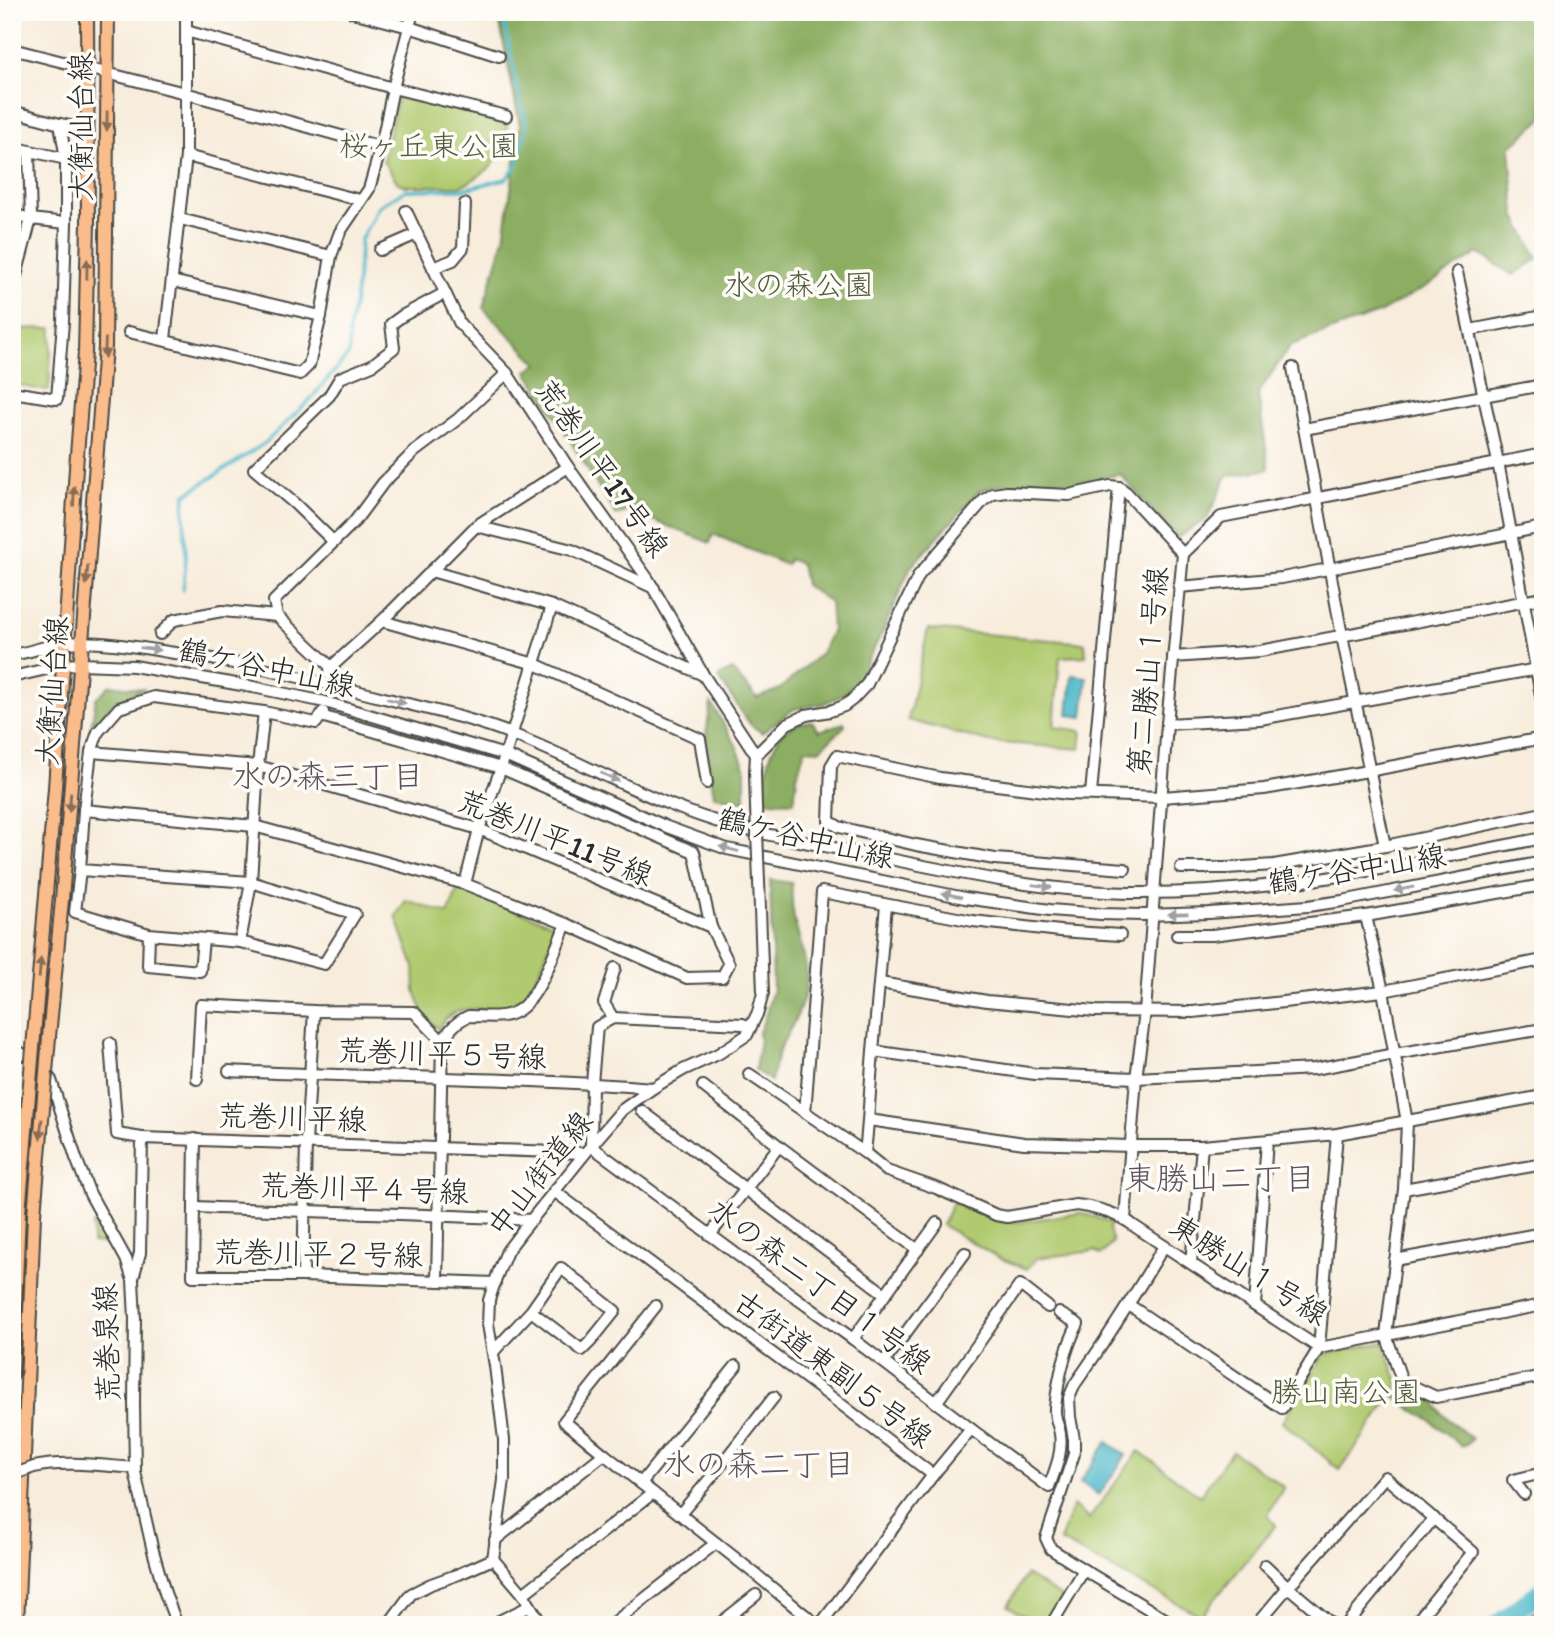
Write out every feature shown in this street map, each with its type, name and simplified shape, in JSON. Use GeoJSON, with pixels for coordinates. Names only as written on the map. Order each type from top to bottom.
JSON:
{"type":"FeatureCollection","features":[{"type":"Feature","properties":{"kind":"main road","name":"大衡仙台線"},"geometry":{"type":"LineString","coordinates":[[12,1374],[19,1213],[55,788],[85,352],[88,224],[87,12]]}},
{"type":"Feature","properties":{"kind":"main road","name":"大衡仙台線"},"geometry":{"type":"LineString","coordinates":[[17,1625],[34,1214],[62,900],[105,347],[108,12]]}},
{"type":"Feature","properties":{"kind":"street"},"geometry":{"type":"LineString","coordinates":[[165,339],[186,156],[186,12]]}},
{"type":"Feature","properties":{"kind":"street"},"geometry":{"type":"LineString","coordinates":[[352,12],[499,56]]}},
{"type":"Feature","properties":{"kind":"street"},"geometry":{"type":"LineString","coordinates":[[129,332],[300,374],[309,365],[331,256],[340,232],[369,189],[382,147],[393,88],[413,12]]}},
{"type":"Feature","properties":{"kind":"street"},"geometry":{"type":"LineString","coordinates":[[186,31],[506,116]]}},
{"type":"Feature","properties":{"kind":"street"},"geometry":{"type":"LineString","coordinates":[[12,49],[382,147]]}},
{"type":"Feature","properties":{"kind":"street"},"geometry":{"type":"LineString","coordinates":[[12,111],[86,129]]}},
{"type":"Feature","properties":{"kind":"street"},"geometry":{"type":"LineString","coordinates":[[12,392],[57,400],[66,223],[66,159],[60,124]]}},
{"type":"Feature","properties":{"kind":"street"},"geometry":{"type":"LineString","coordinates":[[12,147],[66,159]]}},
{"type":"Feature","properties":{"kind":"street"},"geometry":{"type":"LineString","coordinates":[[12,291],[31,219],[29,152]]}},
{"type":"Feature","properties":{"kind":"street"},"geometry":{"type":"LineString","coordinates":[[186,156],[360,200]]}},
{"type":"Feature","properties":{"kind":"street"},"geometry":{"type":"LineString","coordinates":[[433,268],[453,260],[463,248],[465,204]]}},
{"type":"Feature","properties":{"kind":"street","name":"荒巻川平17号線"},"geometry":{"type":"LineString","coordinates":[[406,211],[460,324],[507,373],[568,467],[654,588],[704,676],[757,755]]}},
{"type":"Feature","properties":{"kind":"street"},"geometry":{"type":"LineString","coordinates":[[12,214],[66,223]]}},
{"type":"Feature","properties":{"kind":"street"},"geometry":{"type":"LineString","coordinates":[[180,219],[331,256]]}},
{"type":"Feature","properties":{"kind":"street"},"geometry":{"type":"LineString","coordinates":[[380,250],[417,234]]}},
{"type":"Feature","properties":{"kind":"street"},"geometry":{"type":"LineString","coordinates":[[1458,272],[1539,668],[1543,706]]}},
{"type":"Feature","properties":{"kind":"street"},"geometry":{"type":"LineString","coordinates":[[172,281],[321,316]]}},
{"type":"Feature","properties":{"kind":"street"},"geometry":{"type":"LineString","coordinates":[[334,542],[254,469],[329,396],[340,379],[372,365],[394,348],[391,324],[445,293]]}},
{"type":"Feature","properties":{"kind":"street"},"geometry":{"type":"LineString","coordinates":[[1470,330],[1543,316]]}},
{"type":"Feature","properties":{"kind":"street"},"geometry":{"type":"LineString","coordinates":[[1293,368],[1329,569],[1385,846]]}},
{"type":"Feature","properties":{"kind":"street"},"geometry":{"type":"LineString","coordinates":[[331,667],[277,616],[274,601],[355,521],[383,484],[414,452],[457,419],[507,373]]}},
{"type":"Feature","properties":{"kind":"street"},"geometry":{"type":"LineString","coordinates":[[1304,429],[1543,385]]}},
{"type":"Feature","properties":{"kind":"street"},"geometry":{"type":"LineString","coordinates":[[1183,554],[1221,517],[1543,454]]}},
{"type":"Feature","properties":{"kind":"street"},"geometry":{"type":"LineString","coordinates":[[327,683],[331,667],[382,621],[476,526],[568,467]]}},
{"type":"Feature","properties":{"kind":"street"},"geometry":{"type":"LineString","coordinates":[[757,755],[787,724],[844,706],[859,693],[867,684],[919,575],[984,500],[993,494],[1007,492],[1069,495],[1110,486],[1119,487],[1091,794]]}},
{"type":"Feature","properties":{"kind":"street","name":"第二勝山１号線"},"geometry":{"type":"LineString","coordinates":[[1119,487],[1183,554],[1125,1219]]}},
{"type":"Feature","properties":{"kind":"street"},"geometry":{"type":"LineString","coordinates":[[476,526],[572,550],[654,588]]}},
{"type":"Feature","properties":{"kind":"street"},"geometry":{"type":"LineString","coordinates":[[1179,587],[1282,578],[1543,527]]}},
{"type":"Feature","properties":{"kind":"street"},"geometry":{"type":"LineString","coordinates":[[431,572],[552,607],[704,676]]}},
{"type":"Feature","properties":{"kind":"street"},"geometry":{"type":"LineString","coordinates":[[1173,657],[1260,651],[1543,598]]}},
{"type":"Feature","properties":{"kind":"street"},"geometry":{"type":"LineString","coordinates":[[465,884],[479,829],[552,607]]}},
{"type":"Feature","properties":{"kind":"street"},"geometry":{"type":"LineString","coordinates":[[160,634],[174,620],[222,611],[277,616]]}},
{"type":"Feature","properties":{"kind":"street"},"geometry":{"type":"LineString","coordinates":[[382,621],[535,664],[700,739],[707,783]]}},
{"type":"Feature","properties":{"kind":"street"},"geometry":{"type":"LineString","coordinates":[[12,656],[65,643],[115,645],[204,657],[327,683],[512,734],[672,805],[734,827],[993,880],[1101,891],[1227,889],[1337,878],[1543,838]]}},
{"type":"Feature","properties":{"kind":"street","name":"鶴ケ谷中山線"},"geometry":{"type":"LineString","coordinates":[[12,677],[64,665],[134,666],[326,702],[505,755],[667,827],[727,849],[965,898],[1050,910],[1152,915],[1293,907],[1342,901],[1543,862]]}},
{"type":"Feature","properties":{"kind":"street"},"geometry":{"type":"LineString","coordinates":[[1167,724],[1260,719],[1539,668]]}},
{"type":"Feature","properties":{"kind":"street"},"geometry":{"type":"LineString","coordinates":[[80,870],[251,882],[355,914],[324,964],[240,942],[149,934],[75,912],[91,752],[98,732],[119,708],[154,697],[264,712],[316,723],[326,702]]}},
{"type":"Feature","properties":{"kind":"street"},"geometry":{"type":"LineString","coordinates":[[240,942],[251,882],[264,712]]}},
{"type":"Feature","properties":{"kind":"street"},"geometry":{"type":"LineString","coordinates":[[84,810],[254,826],[465,884],[566,924],[687,978],[722,977],[729,964],[710,927],[694,852],[501,768],[321,716]]}},
{"type":"Feature","properties":{"kind":"street"},"geometry":{"type":"LineString","coordinates":[[1125,869],[995,859],[916,845],[839,827],[829,821],[831,766],[837,756],[940,778],[1068,794],[1161,797],[1264,789],[1543,738]]}},
{"type":"Feature","properties":{"kind":"street","name":"荒巻川平11号線"},"geometry":{"type":"LineString","coordinates":[[91,752],[258,766],[479,829],[710,927]]}},
{"type":"Feature","properties":{"kind":"street","name":"中山街道線"},"geometry":{"type":"LineString","coordinates":[[493,1559],[503,1498],[504,1440],[488,1324],[489,1300],[507,1251],[622,1110],[683,1070],[718,1054],[747,1035],[763,993],[755,772],[757,755]]}},
{"type":"Feature","properties":{"kind":"street"},"geometry":{"type":"LineString","coordinates":[[1181,868],[1274,865],[1385,846],[1543,813]]}},
{"type":"Feature","properties":{"kind":"street"},"geometry":{"type":"LineString","coordinates":[[1493,823],[1497,847]]}},
{"type":"Feature","properties":{"kind":"street"},"geometry":{"type":"LineString","coordinates":[[911,865],[916,845]]}},
{"type":"Feature","properties":{"kind":"street"},"geometry":{"type":"LineString","coordinates":[[993,880],[995,859]]}},
{"type":"Feature","properties":{"kind":"street"},"geometry":{"type":"LineString","coordinates":[[1274,865],[1277,885]]}},
{"type":"Feature","properties":{"kind":"street"},"geometry":{"type":"LineString","coordinates":[[1101,891],[1103,867]]}},
{"type":"Feature","properties":{"kind":"street"},"geometry":{"type":"LineString","coordinates":[[1227,868],[1227,889]]}},
{"type":"Feature","properties":{"kind":"street"},"geometry":{"type":"LineString","coordinates":[[1489,872],[1493,894]]}},
{"type":"Feature","properties":{"kind":"street"},"geometry":{"type":"LineString","coordinates":[[1177,935],[1210,935],[1366,916],[1543,885]]}},
{"type":"Feature","properties":{"kind":"street"},"geometry":{"type":"LineString","coordinates":[[920,912],[924,890]]}},
{"type":"Feature","properties":{"kind":"street"},"geometry":{"type":"LineString","coordinates":[[805,1113],[822,892],[973,921],[1120,935]]}},
{"type":"Feature","properties":{"kind":"street"},"geometry":{"type":"LineString","coordinates":[[865,1153],[886,905]]}},
{"type":"Feature","properties":{"kind":"street"},"geometry":{"type":"LineString","coordinates":[[1293,907],[1295,925]]}},
{"type":"Feature","properties":{"kind":"street"},"geometry":{"type":"LineString","coordinates":[[1209,913],[1210,935]]}},
{"type":"Feature","properties":{"kind":"street"},"geometry":{"type":"LineString","coordinates":[[1099,933],[1101,914]]}},
{"type":"Feature","properties":{"kind":"street"},"geometry":{"type":"LineString","coordinates":[[1366,916],[1407,1122],[1404,1189],[1386,1335],[1402,1381],[1436,1397],[1543,1376]]}},
{"type":"Feature","properties":{"kind":"street"},"geometry":{"type":"LineString","coordinates":[[437,1280],[442,1041],[455,1024],[464,1018],[508,1015],[523,1007],[537,990],[566,924]]}},
{"type":"Feature","properties":{"kind":"street"},"geometry":{"type":"LineString","coordinates":[[149,934],[148,966],[200,971],[203,939]]}},
{"type":"Feature","properties":{"kind":"street"},"geometry":{"type":"LineString","coordinates":[[880,984],[987,1001],[1096,1011],[1194,1012],[1383,991],[1543,960]]}},
{"type":"Feature","properties":{"kind":"street"},"geometry":{"type":"LineString","coordinates":[[613,1018],[604,1003],[615,968]]}},
{"type":"Feature","properties":{"kind":"street"},"geometry":{"type":"LineString","coordinates":[[197,1079],[201,1005],[314,1011],[414,1012],[442,1041]]}},
{"type":"Feature","properties":{"kind":"street"},"geometry":{"type":"LineString","coordinates":[[303,1276],[306,1143],[314,1011]]}},
{"type":"Feature","properties":{"kind":"street"},"geometry":{"type":"LineString","coordinates":[[588,1149],[597,1027],[613,1018],[743,1024],[750,1028]]}},
{"type":"Feature","properties":{"kind":"street"},"geometry":{"type":"LineString","coordinates":[[873,1051],[1035,1074],[1136,1078],[1314,1069],[1543,1029]]}},
{"type":"Feature","properties":{"kind":"street"},"geometry":{"type":"LineString","coordinates":[[110,1043],[117,1134],[142,1138],[140,1253],[133,1280]]}},
{"type":"Feature","properties":{"kind":"street","name":"荒巻泉線"},"geometry":{"type":"LineString","coordinates":[[12,1048],[37,1062],[51,1080],[90,1194],[126,1259],[133,1280],[135,1468],[152,1548],[177,1625]]}},
{"type":"Feature","properties":{"kind":"street","name":"荒巻川平５号線"},"geometry":{"type":"LineString","coordinates":[[229,1071],[592,1083],[653,1088]]}},
{"type":"Feature","properties":{"kind":"street","name":"東勝山１号線"},"geometry":{"type":"LineString","coordinates":[[749,1074],[887,1171],[936,1188],[996,1215],[1007,1217],[1076,1205],[1125,1219],[1319,1348],[1543,1305]]}},
{"type":"Feature","properties":{"kind":"street"},"geometry":{"type":"LineString","coordinates":[[703,1086],[918,1250]]}},
{"type":"Feature","properties":{"kind":"street"},"geometry":{"type":"LineString","coordinates":[[869,1119],[1024,1143],[1202,1146],[1338,1134],[1543,1096]]}},
{"type":"Feature","properties":{"kind":"street"},"geometry":{"type":"LineString","coordinates":[[642,1111],[885,1294]]}},
{"type":"Feature","properties":{"kind":"street"},"geometry":{"type":"LineString","coordinates":[[1129,1305],[1282,1408],[1319,1348],[1338,1134]]}},
{"type":"Feature","properties":{"kind":"street","name":"荒巻川平線"},"geometry":{"type":"LineString","coordinates":[[142,1138],[440,1148],[588,1149]]}},
{"type":"Feature","properties":{"kind":"street","name":"荒巻川平２号線"},"geometry":{"type":"LineString","coordinates":[[195,1139],[192,1276],[303,1276],[495,1283]]}},
{"type":"Feature","properties":{"kind":"street"},"geometry":{"type":"LineString","coordinates":[[1255,1305],[1267,1141]]}},
{"type":"Feature","properties":{"kind":"street"},"geometry":{"type":"LineString","coordinates":[[710,1235],[779,1146]]}},
{"type":"Feature","properties":{"kind":"street"},"geometry":{"type":"LineString","coordinates":[[1191,1263],[1202,1146]]}},
{"type":"Feature","properties":{"kind":"street","name":"水の森二丁目１号線"},"geometry":{"type":"LineString","coordinates":[[588,1149],[853,1339],[1049,1487],[1058,1463],[1060,1447],[1055,1409],[1059,1383],[1078,1324],[1059,1314]]}},
{"type":"Feature","properties":{"kind":"street"},"geometry":{"type":"LineString","coordinates":[[1404,1189],[1543,1164]]}},
{"type":"Feature","properties":{"kind":"street","name":"古街道東副５号線"},"geometry":{"type":"LineString","coordinates":[[554,1191],[933,1475],[819,1625]]}},
{"type":"Feature","properties":{"kind":"street","name":"荒巻川平４号線"},"geometry":{"type":"LineString","coordinates":[[194,1208],[439,1214],[532,1220]]}},
{"type":"Feature","properties":{"kind":"street"},"geometry":{"type":"LineString","coordinates":[[853,1339],[937,1223]]}},
{"type":"Feature","properties":{"kind":"street"},"geometry":{"type":"LineString","coordinates":[[1395,1259],[1543,1233]]}},
{"type":"Feature","properties":{"kind":"street"},"geometry":{"type":"LineString","coordinates":[[1164,1246],[1129,1305],[1074,1384],[1069,1409],[1075,1446],[1046,1538],[1051,1549],[1175,1625]]}},
{"type":"Feature","properties":{"kind":"street"},"geometry":{"type":"LineString","coordinates":[[884,1362],[965,1253]]}},
{"type":"Feature","properties":{"kind":"street"},"geometry":{"type":"LineString","coordinates":[[493,1352],[531,1311],[561,1268],[615,1311],[582,1350],[531,1311]]}},
{"type":"Feature","properties":{"kind":"street"},"geometry":{"type":"LineString","coordinates":[[936,1403],[1020,1285],[1048,1307]]}},
{"type":"Feature","properties":{"kind":"street"},"geometry":{"type":"LineString","coordinates":[[656,1306],[564,1421],[819,1625]]}},
{"type":"Feature","properties":{"kind":"street"},"geometry":{"type":"LineString","coordinates":[[641,1483],[736,1366]]}},
{"type":"Feature","properties":{"kind":"street"},"geometry":{"type":"LineString","coordinates":[[680,1514],[774,1397]]}},
{"type":"Feature","properties":{"kind":"street"},"geometry":{"type":"LineString","coordinates":[[933,1475],[971,1429]]}},
{"type":"Feature","properties":{"kind":"street"},"geometry":{"type":"LineString","coordinates":[[495,1540],[604,1454]]}},
{"type":"Feature","properties":{"kind":"street"},"geometry":{"type":"LineString","coordinates":[[12,1475],[42,1466],[135,1468]]}},
{"type":"Feature","properties":{"kind":"street"},"geometry":{"type":"LineString","coordinates":[[1524,1494],[1513,1480],[1543,1473]]}},
{"type":"Feature","properties":{"kind":"street"},"geometry":{"type":"LineString","coordinates":[[1256,1625],[1385,1477],[1473,1552],[1415,1625]]}},
{"type":"Feature","properties":{"kind":"street"},"geometry":{"type":"LineString","coordinates":[[523,1594],[653,1493]]}},
{"type":"Feature","properties":{"kind":"street"},"geometry":{"type":"LineString","coordinates":[[1346,1625],[1434,1518]]}},
{"type":"Feature","properties":{"kind":"street"},"geometry":{"type":"LineString","coordinates":[[611,1625],[716,1543]]}},
{"type":"Feature","properties":{"kind":"street"},"geometry":{"type":"LineString","coordinates":[[388,1625],[411,1594],[493,1559],[523,1594],[542,1625]]}},
{"type":"Feature","properties":{"kind":"street"},"geometry":{"type":"LineString","coordinates":[[1265,1565],[1334,1625]]}},
{"type":"Feature","properties":{"kind":"street"},"geometry":{"type":"LineString","coordinates":[[1051,1625],[1084,1570]]}},
{"type":"Feature","properties":{"kind":"street"},"geometry":{"type":"LineString","coordinates":[[718,1625],[756,1595]]}},
{"type":"Feature","properties":{"kind":"street"},"geometry":{"type":"LineString","coordinates":[[491,1625],[530,1606]]}},
{"type":"Feature","properties":{"kind":"street"},"geometry":{"type":"LineString","coordinates":[[793,1625],[805,1615]]}},
{"type":"Feature","properties":{"kind":"green space","name":"水の森公園"},"geometry":{"type":"Polygon","coordinates":[[[494,12],[1543,12],[1543,118],[1510,147],[1515,215],[1538,259],[1513,275],[1478,253],[1379,313],[1291,345],[1258,393],[1269,469],[1227,476],[1207,519],[1177,538],[1120,474],[1066,486],[1003,484],[979,491],[910,568],[884,629],[858,680],[841,696],[822,704],[794,709],[762,733],[750,724],[718,677],[732,670],[757,698],[780,689],[821,653],[832,630],[830,602],[805,585],[801,564],[789,559],[786,565],[713,534],[710,543],[650,519],[639,503],[616,515],[527,371],[538,364],[483,308],[504,239],[520,126],[499,19],[494,12]]]}},
{"type":"Feature","properties":{"kind":"green space","name":"桜ヶ丘東公園"},"geometry":{"type":"Polygon","coordinates":[[[398,95],[508,121],[502,150],[490,168],[461,186],[406,186],[398,183],[383,161],[398,95]]]}},
{"type":"Feature","properties":{"kind":"green space"},"geometry":{"type":"Polygon","coordinates":[[[52,328],[49,390],[12,383],[12,329],[52,328]]]}},
{"type":"Feature","properties":{"kind":"green space"},"geometry":{"type":"Polygon","coordinates":[[[928,629],[1085,643],[1086,656],[1060,657],[1054,727],[1082,731],[1080,749],[989,742],[908,720],[928,629]]]}},
{"type":"Feature","properties":{"kind":"green space"},"geometry":{"type":"Polygon","coordinates":[[[110,685],[143,689],[112,704],[93,729],[91,727],[96,698],[110,685]]]}},
{"type":"Feature","properties":{"kind":"green space"},"geometry":{"type":"Polygon","coordinates":[[[711,703],[736,745],[745,767],[745,802],[714,796],[705,740],[711,703]]]}},
{"type":"Feature","properties":{"kind":"green space"},"geometry":{"type":"Polygon","coordinates":[[[812,721],[819,731],[844,723],[845,726],[819,750],[805,749],[797,776],[794,802],[763,801],[770,758],[779,738],[795,725],[812,721]]]}},
{"type":"Feature","properties":{"kind":"green space"},"geometry":{"type":"Polygon","coordinates":[[[770,880],[792,883],[794,917],[807,979],[801,1005],[780,1049],[771,1081],[755,1070],[760,1040],[758,1035],[773,989],[770,880]]]}},
{"type":"Feature","properties":{"kind":"green space"},"geometry":{"type":"Polygon","coordinates":[[[458,889],[553,924],[555,928],[540,970],[522,999],[516,1004],[495,1010],[465,1009],[455,1012],[446,1018],[438,1029],[424,1015],[415,991],[414,967],[396,916],[406,900],[448,914],[458,889]]]}},
{"type":"Feature","properties":{"kind":"green space"},"geometry":{"type":"Polygon","coordinates":[[[953,1202],[1002,1222],[1080,1213],[1111,1222],[1109,1230],[1113,1242],[1101,1255],[1095,1251],[1037,1258],[1027,1269],[999,1258],[942,1225],[953,1202]]]}},
{"type":"Feature","properties":{"kind":"green space"},"geometry":{"type":"Polygon","coordinates":[[[93,1224],[97,1225],[109,1244],[92,1243],[93,1224]]]}},
{"type":"Feature","properties":{"kind":"green space","name":"勝山南公園"},"geometry":{"type":"Polygon","coordinates":[[[1383,1342],[1399,1385],[1340,1470],[1282,1422],[1324,1354],[1383,1342]]]}},
{"type":"Feature","properties":{"kind":"green space"},"geometry":{"type":"Polygon","coordinates":[[[1405,1385],[1433,1400],[1442,1414],[1472,1439],[1468,1444],[1461,1446],[1430,1420],[1402,1403],[1395,1396],[1405,1385]]]}},
{"type":"Feature","properties":{"kind":"green space"},"geometry":{"type":"Polygon","coordinates":[[[1139,1451],[1200,1496],[1232,1451],[1284,1487],[1268,1514],[1276,1525],[1201,1616],[1060,1541],[1073,1505],[1089,1519],[1139,1451]]]}},
{"type":"Feature","properties":{"kind":"green space"},"geometry":{"type":"Polygon","coordinates":[[[1026,1575],[1064,1598],[1048,1625],[1040,1625],[1008,1606],[1026,1575]]]}},
{"type":"Feature","properties":{"kind":"green space"},"geometry":{"type":"Polygon","coordinates":[[[1543,1606],[1543,1625],[1515,1625],[1543,1606]]]}},
{"type":"Feature","properties":{"kind":"water"},"geometry":{"type":"Polygon","coordinates":[[[1072,675],[1087,677],[1083,717],[1068,715],[1072,675]]]}},
{"type":"Feature","properties":{"kind":"water"},"geometry":{"type":"Polygon","coordinates":[[[1107,1442],[1126,1455],[1099,1495],[1080,1482],[1107,1442]]]}},
{"type":"Feature","properties":{"kind":"waterway"},"geometry":{"type":"LineString","coordinates":[[183,590],[186,557],[185,495],[265,443],[308,402],[349,354],[349,329],[355,300],[361,239],[379,206],[406,190],[464,189],[506,179],[517,165],[527,125],[500,12]]}},
{"type":"Feature","properties":{"kind":"waterway"},"geometry":{"type":"LineString","coordinates":[[1497,1625],[1543,1589]]}},
{"type":"Feature","properties":{"kind":"district","name":"水の森三丁目"},"geometry":{"type":"Point","coordinates":[328,776]}},
{"type":"Feature","properties":{"kind":"district","name":"東勝山二丁目"},"geometry":{"type":"Point","coordinates":[1220,1178]}},
{"type":"Feature","properties":{"kind":"district","name":"水の森二丁目"},"geometry":{"type":"Point","coordinates":[759,1464]}}]}
